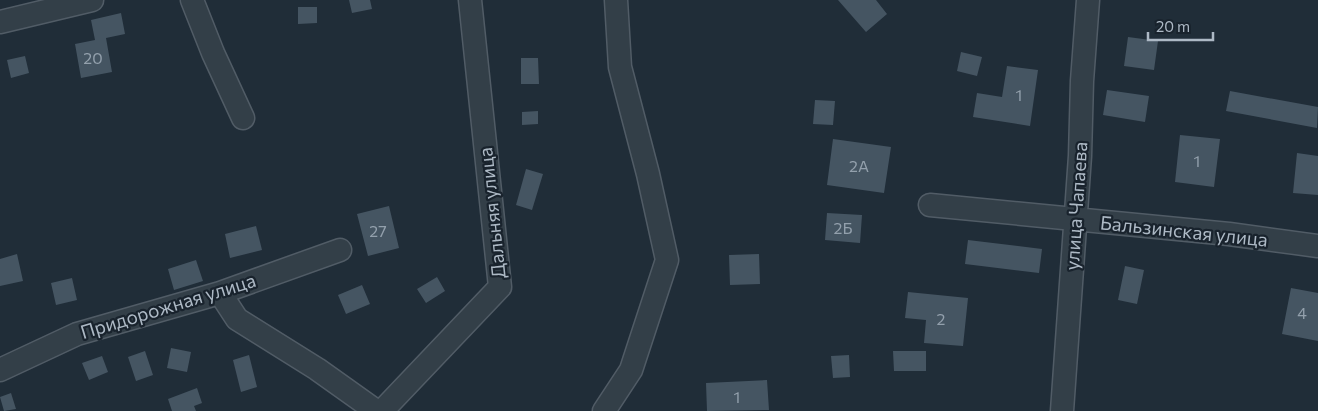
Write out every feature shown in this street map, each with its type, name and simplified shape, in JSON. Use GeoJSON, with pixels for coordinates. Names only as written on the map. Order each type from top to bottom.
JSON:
{"type":"FeatureCollection","features":[{"type":"Feature","properties":{"kind":"street"},"geometry":{"type":"LineString","coordinates":[[0,22],[92,0]]}},
{"type":"Feature","properties":{"kind":"street"},"geometry":{"type":"LineString","coordinates":[[192,0],[213,53],[243,118]]}},
{"type":"Feature","properties":{"kind":"street","name":"Дальняя улица"},"geometry":{"type":"LineString","coordinates":[[382,411],[500,287],[470,0]]}},
{"type":"Feature","properties":{"kind":"street"},"geometry":{"type":"LineString","coordinates":[[604,411],[631,370],[667,260],[648,174],[620,67],[616,0]]}},
{"type":"Feature","properties":{"kind":"street","name":"улица Чапаева"},"geometry":{"type":"LineString","coordinates":[[1062,411],[1088,0]]}},
{"type":"Feature","properties":{"kind":"street","name":"Бальзинская улица"},"geometry":{"type":"LineString","coordinates":[[930,204],[1229,234],[1318,246]]}},
{"type":"Feature","properties":{"kind":"street","name":"Придорожная улица"},"geometry":{"type":"LineString","coordinates":[[0,370],[77,334],[220,293],[340,250]]}},
{"type":"Feature","properties":{"kind":"street"},"geometry":{"type":"LineString","coordinates":[[220,293],[238,319],[317,369],[376,411]]}},
{"type":"Feature","properties":{"kind":"building"},"geometry":{"type":"Polygon","coordinates":[[[349,0],[370,0],[372,9],[352,13],[349,0]]]}},
{"type":"Feature","properties":{"kind":"building"},"geometry":{"type":"Polygon","coordinates":[[[838,0],[876,0],[887,14],[866,32],[838,0]]]}},
{"type":"Feature","properties":{"kind":"building"},"geometry":{"type":"Polygon","coordinates":[[[298,7],[317,7],[317,23],[298,24],[298,7]]]}},
{"type":"Feature","properties":{"kind":"building"},"geometry":{"type":"Polygon","coordinates":[[[121,13],[125,34],[106,38],[112,72],[81,78],[75,44],[95,40],[91,20],[121,13]]]}},
{"type":"Feature","properties":{"kind":"building"},"geometry":{"type":"Polygon","coordinates":[[[1128,37],[1158,41],[1154,70],[1124,66],[1128,37]]]}},
{"type":"Feature","properties":{"kind":"building"},"geometry":{"type":"Polygon","coordinates":[[[961,52],[982,57],[977,76],[957,71],[961,52]]]}},
{"type":"Feature","properties":{"kind":"building"},"geometry":{"type":"Polygon","coordinates":[[[25,56],[29,73],[11,78],[7,60],[25,56]]]}},
{"type":"Feature","properties":{"kind":"building"},"geometry":{"type":"Polygon","coordinates":[[[521,58],[538,58],[539,84],[521,84],[521,58]]]}},
{"type":"Feature","properties":{"kind":"building"},"geometry":{"type":"Polygon","coordinates":[[[1007,66],[1038,70],[1030,126],[973,117],[977,93],[1002,97],[1007,66]]]}},
{"type":"Feature","properties":{"kind":"building"},"geometry":{"type":"Polygon","coordinates":[[[1107,90],[1149,96],[1145,122],[1103,115],[1107,90]]]}},
{"type":"Feature","properties":{"kind":"building"},"geometry":{"type":"Polygon","coordinates":[[[1230,91],[1318,107],[1317,128],[1226,111],[1230,91]]]}},
{"type":"Feature","properties":{"kind":"building"},"geometry":{"type":"Polygon","coordinates":[[[815,100],[835,101],[833,125],[813,124],[815,100]]]}},
{"type":"Feature","properties":{"kind":"building"},"geometry":{"type":"Polygon","coordinates":[[[538,111],[538,124],[522,125],[522,112],[538,111]]]}},
{"type":"Feature","properties":{"kind":"building"},"geometry":{"type":"Polygon","coordinates":[[[1180,135],[1220,139],[1214,187],[1175,182],[1180,135]]]}},
{"type":"Feature","properties":{"kind":"building"},"geometry":{"type":"Polygon","coordinates":[[[833,139],[891,147],[884,193],[827,185],[833,139]]]}},
{"type":"Feature","properties":{"kind":"building"},"geometry":{"type":"Polygon","coordinates":[[[1297,153],[1318,156],[1318,195],[1293,193],[1297,153]]]}},
{"type":"Feature","properties":{"kind":"building"},"geometry":{"type":"Polygon","coordinates":[[[526,169],[543,174],[532,210],[516,205],[526,169]]]}},
{"type":"Feature","properties":{"kind":"building"},"geometry":{"type":"Polygon","coordinates":[[[389,206],[399,248],[368,256],[357,214],[389,206]]]}},
{"type":"Feature","properties":{"kind":"building"},"geometry":{"type":"Polygon","coordinates":[[[827,213],[862,215],[860,243],[825,240],[827,213]]]}},
{"type":"Feature","properties":{"kind":"building"},"geometry":{"type":"Polygon","coordinates":[[[256,226],[262,250],[230,258],[225,234],[256,226]]]}},
{"type":"Feature","properties":{"kind":"building"},"geometry":{"type":"Polygon","coordinates":[[[968,240],[1042,249],[1039,273],[965,264],[968,240]]]}},
{"type":"Feature","properties":{"kind":"building"},"geometry":{"type":"Polygon","coordinates":[[[17,254],[23,281],[0,286],[0,259],[17,254]]]}},
{"type":"Feature","properties":{"kind":"building"},"geometry":{"type":"Polygon","coordinates":[[[759,254],[760,284],[730,285],[729,255],[759,254]]]}},
{"type":"Feature","properties":{"kind":"building"},"geometry":{"type":"Polygon","coordinates":[[[196,260],[203,281],[174,290],[168,269],[196,260]]]}},
{"type":"Feature","properties":{"kind":"building"},"geometry":{"type":"Polygon","coordinates":[[[1125,266],[1144,270],[1137,304],[1118,300],[1125,266]]]}},
{"type":"Feature","properties":{"kind":"building"},"geometry":{"type":"Polygon","coordinates":[[[437,277],[445,291],[426,303],[417,289],[437,277]]]}},
{"type":"Feature","properties":{"kind":"building"},"geometry":{"type":"Polygon","coordinates":[[[72,278],[77,300],[56,305],[51,283],[72,278]]]}},
{"type":"Feature","properties":{"kind":"building"},"geometry":{"type":"Polygon","coordinates":[[[362,285],[370,304],[346,314],[338,295],[362,285]]]}},
{"type":"Feature","properties":{"kind":"building"},"geometry":{"type":"Polygon","coordinates":[[[1291,288],[1318,293],[1318,341],[1282,334],[1291,288]]]}},
{"type":"Feature","properties":{"kind":"building"},"geometry":{"type":"Polygon","coordinates":[[[908,292],[968,298],[963,346],[924,343],[926,320],[905,318],[908,292]]]}},
{"type":"Feature","properties":{"kind":"building"},"geometry":{"type":"Polygon","coordinates":[[[171,348],[191,352],[187,372],[167,368],[171,348]]]}},
{"type":"Feature","properties":{"kind":"building"},"geometry":{"type":"Polygon","coordinates":[[[145,351],[153,375],[136,381],[128,357],[145,351]]]}},
{"type":"Feature","properties":{"kind":"building"},"geometry":{"type":"Polygon","coordinates":[[[893,351],[926,351],[926,371],[894,371],[893,351]]]}},
{"type":"Feature","properties":{"kind":"building"},"geometry":{"type":"Polygon","coordinates":[[[249,355],[257,387],[241,392],[233,360],[249,355]]]}},
{"type":"Feature","properties":{"kind":"building"},"geometry":{"type":"Polygon","coordinates":[[[849,355],[850,377],[833,378],[831,356],[849,355]]]}},
{"type":"Feature","properties":{"kind":"building"},"geometry":{"type":"Polygon","coordinates":[[[102,356],[108,372],[89,380],[82,363],[102,356]]]}},
{"type":"Feature","properties":{"kind":"building"},"geometry":{"type":"Polygon","coordinates":[[[767,380],[769,410],[707,411],[706,383],[767,380]]]}},
{"type":"Feature","properties":{"kind":"building"},"geometry":{"type":"Polygon","coordinates":[[[197,388],[202,403],[194,406],[196,411],[172,411],[168,399],[197,388]]]}},
{"type":"Feature","properties":{"kind":"building"},"geometry":{"type":"Polygon","coordinates":[[[11,393],[16,409],[4,411],[0,397],[11,393]]]}}]}
